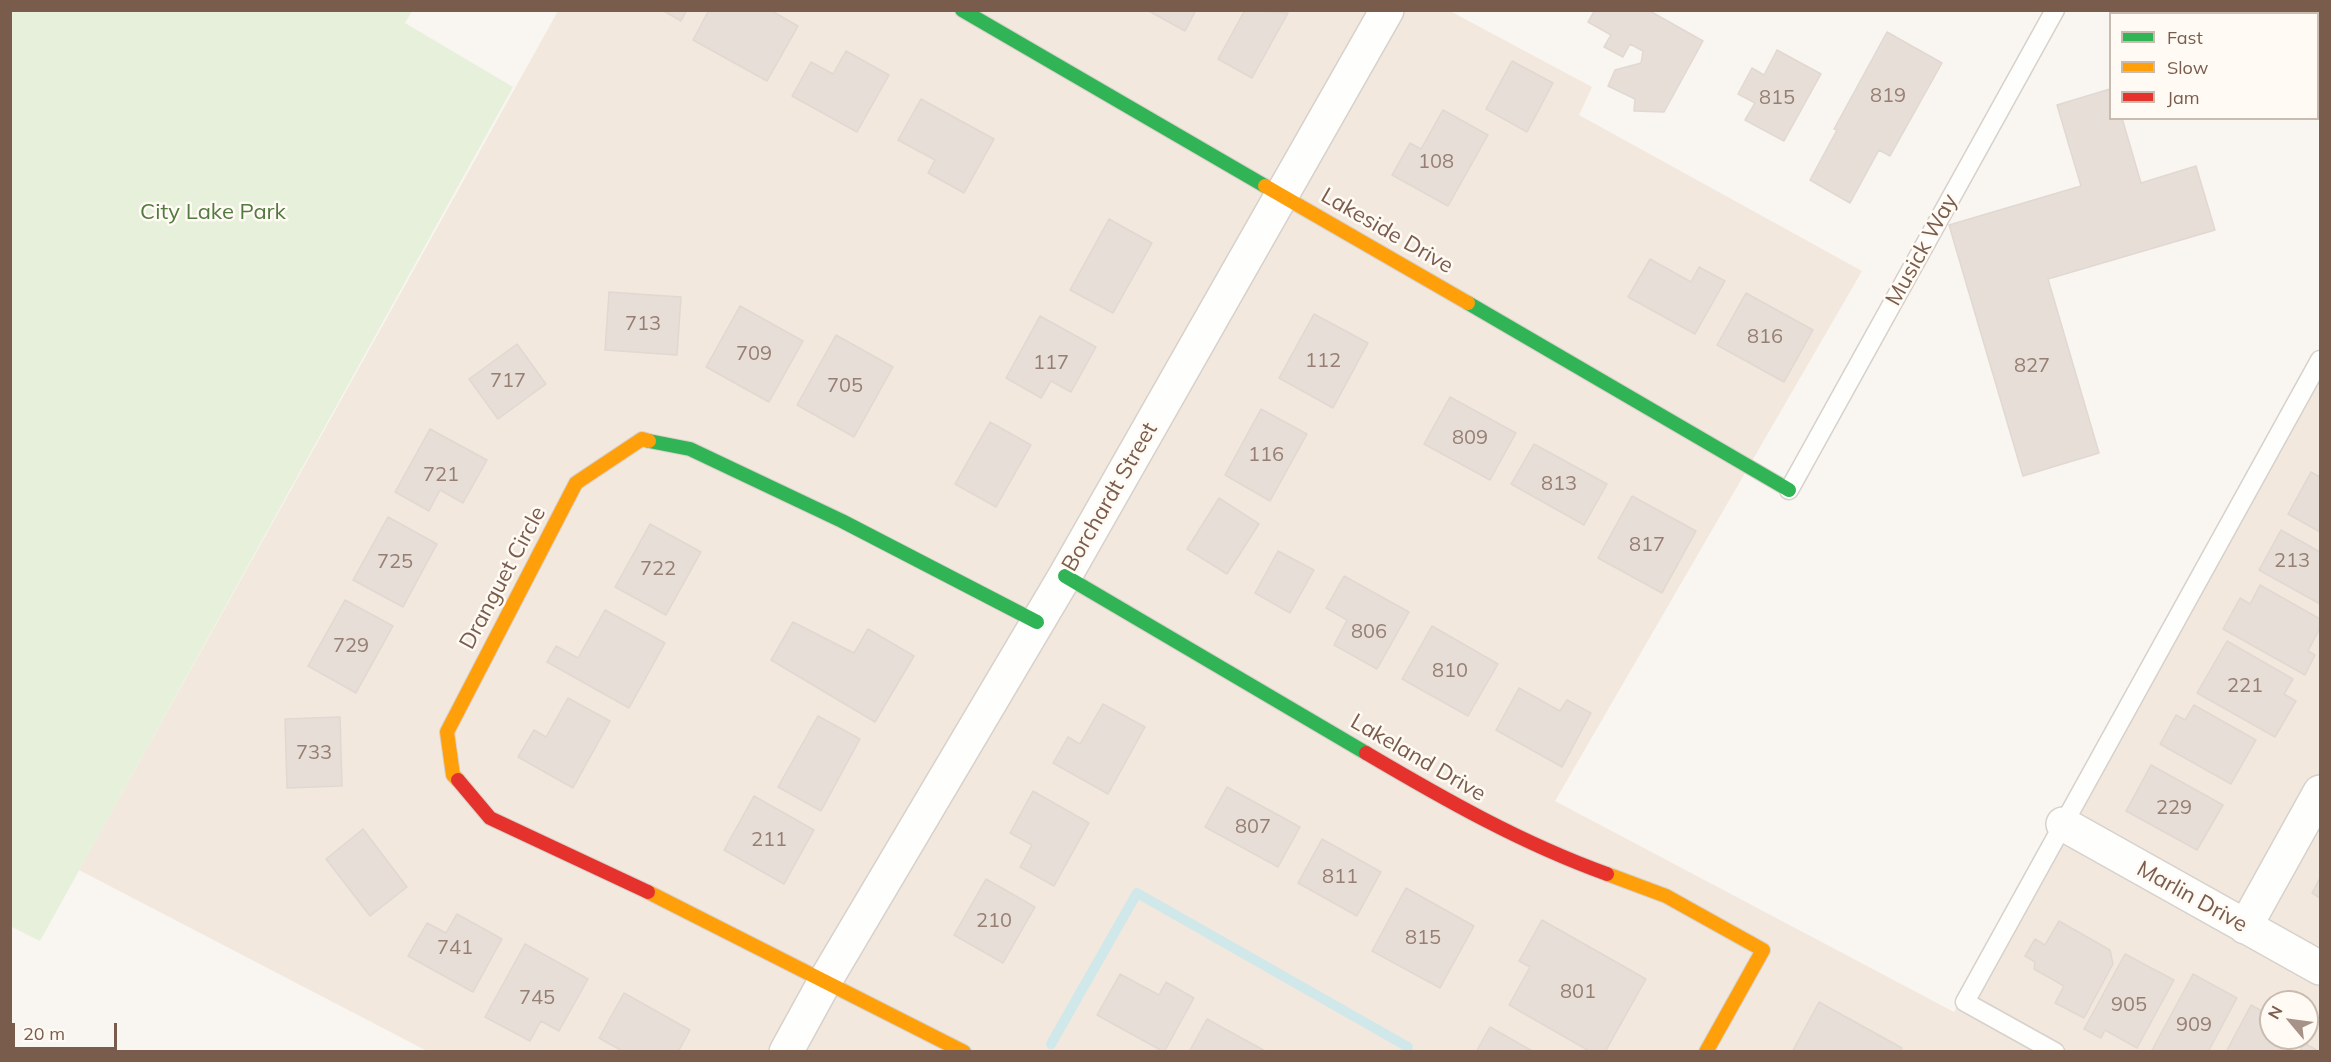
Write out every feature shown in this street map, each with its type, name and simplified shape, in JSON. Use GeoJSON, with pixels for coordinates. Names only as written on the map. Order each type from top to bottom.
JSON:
{"type":"FeatureCollection","features":[{"type":"Feature","properties":{"kind":"street","name":"Lakeside Drive"},"geometry":{"type":"LineString","coordinates":[[962,10],[1283,194],[1789,490]]}},
{"type":"Feature","properties":{"kind":"street","name":"Borchardt Street"},"geometry":{"type":"LineString","coordinates":[[786,1052],[825,981],[1065,576],[1387,10]]}},
{"type":"Feature","properties":{"kind":"street","name":"Dranguet Circle"},"geometry":{"type":"LineString","coordinates":[[964,1052],[666,900],[490,818],[453,775],[447,732],[576,483],[642,439],[690,449],[842,521],[1037,622]]}},
{"type":"Feature","properties":{"kind":"street","name":"Lakeland Drive"},"geometry":{"type":"LineString","coordinates":[[1065,576],[1466,812],[1571,861],[1665,896],[1763,950],[1706,1052]]}},
{"type":"Feature","properties":{"kind":"street"},"geometry":{"type":"LineString","coordinates":[[2245,927],[2320,792]]}},
{"type":"Feature","properties":{"kind":"street","name":"Marlin Drive"},"geometry":{"type":"LineString","coordinates":[[2063,824],[2320,968]]}},
{"type":"Feature","properties":{"kind":"lane","name":"Musick Way"},"geometry":{"type":"LineString","coordinates":[[1789,490],[2055,10]]}},
{"type":"Feature","properties":{"kind":"lane"},"geometry":{"type":"LineString","coordinates":[[2055,1052],[1965,1002],[2320,360]]}},
{"type":"Feature","properties":{"kind":"shaded area"},"geometry":{"type":"Polygon","coordinates":[[[558,11],[1450,11],[1592,87],[1579,115],[1862,271],[1555,801],[1954,1012],[2320,356],[2320,1051],[427,1051],[79,870],[558,11]]]}},
{"type":"Feature","properties":{"kind":"green space","name":"City Lake Park"},"geometry":{"type":"Polygon","coordinates":[[[10,11],[412,11],[405,23],[513,87],[40,941],[10,926],[10,11]]]}},
{"type":"Feature","properties":{"kind":"building"},"geometry":{"type":"Polygon","coordinates":[[[662,10],[687,10],[681,21],[662,10]]]}},
{"type":"Feature","properties":{"kind":"building"},"geometry":{"type":"Polygon","coordinates":[[[709,10],[770,10],[798,26],[767,81],[693,40],[709,10]]]}},
{"type":"Feature","properties":{"kind":"building"},"geometry":{"type":"Polygon","coordinates":[[[1147,10],[1196,10],[1185,31],[1147,10]]]}},
{"type":"Feature","properties":{"kind":"building"},"geometry":{"type":"Polygon","coordinates":[[[1245,10],[1288,13],[1252,78],[1218,59],[1245,10]]]}},
{"type":"Feature","properties":{"kind":"building"},"geometry":{"type":"Polygon","coordinates":[[[1595,10],[1648,10],[1703,41],[1664,112],[1634,111],[1635,99],[1608,86],[1615,70],[1641,63],[1643,51],[1630,44],[1623,57],[1604,47],[1611,35],[1588,22],[1595,10]]]}},
{"type":"Feature","properties":{"kind":"building"},"geometry":{"type":"Polygon","coordinates":[[[1887,32],[1942,63],[1890,156],[1879,150],[1850,203],[1810,180],[1837,130],[1834,129],[1887,32]]]}},
{"type":"Feature","properties":{"kind":"building"},"geometry":{"type":"Polygon","coordinates":[[[1777,50],[1821,74],[1784,141],[1745,120],[1755,103],[1738,94],[1752,68],[1764,75],[1777,50]]]}},
{"type":"Feature","properties":{"kind":"building"},"geometry":{"type":"Polygon","coordinates":[[[846,51],[889,75],[857,132],[792,96],[811,62],[833,74],[846,51]]]}},
{"type":"Feature","properties":{"kind":"building"},"geometry":{"type":"Polygon","coordinates":[[[1512,61],[1553,83],[1527,132],[1486,109],[1512,61]]]}},
{"type":"Feature","properties":{"kind":"building"},"geometry":{"type":"Polygon","coordinates":[[[2109,89],[2109,120],[2123,120],[2141,183],[2196,166],[2215,230],[2048,279],[2099,453],[2023,476],[1949,225],[2081,186],[2057,105],[2109,89]]]}},
{"type":"Feature","properties":{"kind":"building"},"geometry":{"type":"Polygon","coordinates":[[[921,99],[994,139],[964,193],[928,173],[935,160],[898,140],[921,99]]]}},
{"type":"Feature","properties":{"kind":"building"},"geometry":{"type":"Polygon","coordinates":[[[1443,110],[1488,135],[1448,206],[1392,175],[1410,143],[1421,149],[1443,110]]]}},
{"type":"Feature","properties":{"kind":"building"},"geometry":{"type":"Polygon","coordinates":[[[1109,219],[1152,243],[1113,313],[1070,290],[1109,219]]]}},
{"type":"Feature","properties":{"kind":"building"},"geometry":{"type":"Polygon","coordinates":[[[1650,259],[1691,282],[1699,267],[1725,281],[1695,334],[1628,297],[1650,259]]]}},
{"type":"Feature","properties":{"kind":"building"},"geometry":{"type":"Polygon","coordinates":[[[609,292],[681,297],[677,355],[605,350],[609,292]]]}},
{"type":"Feature","properties":{"kind":"building"},"geometry":{"type":"Polygon","coordinates":[[[1746,293],[1813,330],[1784,382],[1717,345],[1746,293]]]}},
{"type":"Feature","properties":{"kind":"building"},"geometry":{"type":"Polygon","coordinates":[[[740,306],[803,341],[769,402],[706,367],[740,306]]]}},
{"type":"Feature","properties":{"kind":"building"},"geometry":{"type":"Polygon","coordinates":[[[1314,314],[1368,343],[1333,408],[1279,378],[1314,314]]]}},
{"type":"Feature","properties":{"kind":"building"},"geometry":{"type":"Polygon","coordinates":[[[1040,316],[1096,347],[1071,392],[1051,381],[1041,398],[1006,378],[1040,316]]]}},
{"type":"Feature","properties":{"kind":"building"},"geometry":{"type":"Polygon","coordinates":[[[836,335],[893,367],[854,437],[797,405],[836,335]]]}},
{"type":"Feature","properties":{"kind":"building"},"geometry":{"type":"Polygon","coordinates":[[[517,344],[546,384],[498,419],[469,379],[517,344]]]}},
{"type":"Feature","properties":{"kind":"building"},"geometry":{"type":"Polygon","coordinates":[[[1450,397],[1516,433],[1490,480],[1424,444],[1450,397]]]}},
{"type":"Feature","properties":{"kind":"building"},"geometry":{"type":"Polygon","coordinates":[[[1261,409],[1307,434],[1270,501],[1225,475],[1261,409]]]}},
{"type":"Feature","properties":{"kind":"building"},"geometry":{"type":"Polygon","coordinates":[[[990,422],[1031,445],[996,507],[955,484],[990,422]]]}},
{"type":"Feature","properties":{"kind":"building"},"geometry":{"type":"Polygon","coordinates":[[[430,429],[487,460],[463,503],[440,490],[429,511],[395,492],[430,429]]]}},
{"type":"Feature","properties":{"kind":"building"},"geometry":{"type":"Polygon","coordinates":[[[1534,444],[1607,484],[1584,525],[1511,484],[1534,444]]]}},
{"type":"Feature","properties":{"kind":"building"},"geometry":{"type":"Polygon","coordinates":[[[2311,472],[2320,477],[2320,532],[2288,514],[2311,472]]]}},
{"type":"Feature","properties":{"kind":"building"},"geometry":{"type":"Polygon","coordinates":[[[1632,496],[1696,531],[1662,593],[1598,558],[1632,496]]]}},
{"type":"Feature","properties":{"kind":"building"},"geometry":{"type":"Polygon","coordinates":[[[1219,498],[1259,524],[1227,574],[1187,549],[1219,498]]]}},
{"type":"Feature","properties":{"kind":"building"},"geometry":{"type":"Polygon","coordinates":[[[388,517],[437,544],[403,607],[353,580],[388,517]]]}},
{"type":"Feature","properties":{"kind":"building"},"geometry":{"type":"Polygon","coordinates":[[[650,524],[701,552],[666,615],[615,587],[650,524]]]}},
{"type":"Feature","properties":{"kind":"building"},"geometry":{"type":"Polygon","coordinates":[[[2281,530],[2320,552],[2320,604],[2259,570],[2281,530]]]}},
{"type":"Feature","properties":{"kind":"building"},"geometry":{"type":"Polygon","coordinates":[[[1278,551],[1314,570],[1290,613],[1255,593],[1278,551]]]}},
{"type":"Feature","properties":{"kind":"building"},"geometry":{"type":"Polygon","coordinates":[[[1344,576],[1409,612],[1377,669],[1334,645],[1347,620],[1326,608],[1344,576]]]}},
{"type":"Feature","properties":{"kind":"building"},"geometry":{"type":"Polygon","coordinates":[[[2260,585],[2320,619],[2320,628],[2308,651],[2315,655],[2305,675],[2223,629],[2240,598],[2250,604],[2260,585]]]}},
{"type":"Feature","properties":{"kind":"building"},"geometry":{"type":"Polygon","coordinates":[[[345,600],[393,626],[356,693],[308,666],[345,600]]]}},
{"type":"Feature","properties":{"kind":"building"},"geometry":{"type":"Polygon","coordinates":[[[605,610],[665,643],[629,708],[547,662],[556,646],[578,658],[605,610]]]}},
{"type":"Feature","properties":{"kind":"building"},"geometry":{"type":"Polygon","coordinates":[[[793,622],[854,653],[868,629],[914,656],[875,722],[771,660],[793,622]]]}},
{"type":"Feature","properties":{"kind":"building"},"geometry":{"type":"Polygon","coordinates":[[[1432,626],[1498,664],[1468,716],[1402,679],[1432,626]]]}},
{"type":"Feature","properties":{"kind":"building"},"geometry":{"type":"Polygon","coordinates":[[[2227,641],[2293,679],[2284,694],[2296,701],[2275,737],[2197,693],[2227,641]]]}},
{"type":"Feature","properties":{"kind":"building"},"geometry":{"type":"Polygon","coordinates":[[[1519,688],[1560,711],[1567,700],[1591,713],[1562,767],[1496,730],[1519,688]]]}},
{"type":"Feature","properties":{"kind":"building"},"geometry":{"type":"Polygon","coordinates":[[[568,698],[610,721],[573,788],[518,757],[534,730],[546,737],[568,698]]]}},
{"type":"Feature","properties":{"kind":"building"},"geometry":{"type":"Polygon","coordinates":[[[1103,704],[1145,727],[1108,794],[1053,763],[1068,737],[1080,744],[1103,704]]]}},
{"type":"Feature","properties":{"kind":"building"},"geometry":{"type":"Polygon","coordinates":[[[2194,705],[2256,740],[2231,784],[2160,744],[2176,715],[2185,720],[2194,705]]]}},
{"type":"Feature","properties":{"kind":"building"},"geometry":{"type":"Polygon","coordinates":[[[818,716],[860,739],[821,811],[778,787],[818,716]]]}},
{"type":"Feature","properties":{"kind":"building"},"geometry":{"type":"Polygon","coordinates":[[[340,717],[342,786],[287,788],[285,719],[340,717]]]}},
{"type":"Feature","properties":{"kind":"building"},"geometry":{"type":"Polygon","coordinates":[[[2151,765],[2223,805],[2197,850],[2126,811],[2151,765]]]}},
{"type":"Feature","properties":{"kind":"building"},"geometry":{"type":"Polygon","coordinates":[[[1227,787],[1300,827],[1278,867],[1205,827],[1227,787]]]}},
{"type":"Feature","properties":{"kind":"building"},"geometry":{"type":"Polygon","coordinates":[[[1033,791],[1089,823],[1054,886],[1020,867],[1032,845],[1010,833],[1033,791]]]}},
{"type":"Feature","properties":{"kind":"building"},"geometry":{"type":"Polygon","coordinates":[[[754,796],[814,830],[784,884],[724,850],[754,796]]]}},
{"type":"Feature","properties":{"kind":"building"},"geometry":{"type":"Polygon","coordinates":[[[363,829],[407,887],[370,916],[326,859],[363,829]]]}},
{"type":"Feature","properties":{"kind":"building"},"geometry":{"type":"Polygon","coordinates":[[[1322,839],[1381,872],[1357,916],[1298,883],[1322,839]]]}},
{"type":"Feature","properties":{"kind":"building"},"geometry":{"type":"Polygon","coordinates":[[[2320,878],[2320,898],[2312,893],[2320,878]]]}},
{"type":"Feature","properties":{"kind":"building"},"geometry":{"type":"Polygon","coordinates":[[[986,879],[1035,907],[1003,963],[954,935],[986,879]]]}},
{"type":"Feature","properties":{"kind":"building"},"geometry":{"type":"Polygon","coordinates":[[[1406,888],[1474,926],[1440,988],[1372,951],[1406,888]]]}},
{"type":"Feature","properties":{"kind":"building"},"geometry":{"type":"Polygon","coordinates":[[[457,914],[502,939],[473,992],[408,956],[427,923],[446,933],[457,914]]]}},
{"type":"Feature","properties":{"kind":"building"},"geometry":{"type":"Polygon","coordinates":[[[1542,920],[1646,979],[1605,1052],[1591,1052],[1509,1005],[1530,967],[1519,961],[1542,920]]]}},
{"type":"Feature","properties":{"kind":"building"},"geometry":{"type":"Polygon","coordinates":[[[2059,921],[2110,950],[2113,964],[2084,1018],[2055,1003],[2064,986],[2034,969],[2035,962],[2025,956],[2035,939],[2045,945],[2059,921]]]}},
{"type":"Feature","properties":{"kind":"building"},"geometry":{"type":"Polygon","coordinates":[[[525,944],[588,979],[559,1031],[541,1021],[530,1041],[485,1017],[525,944]]]}},
{"type":"Feature","properties":{"kind":"building"},"geometry":{"type":"Polygon","coordinates":[[[2125,954],[2174,980],[2137,1048],[2105,1030],[2101,1038],[2084,1029],[2125,954]]]}},
{"type":"Feature","properties":{"kind":"building"},"geometry":{"type":"Polygon","coordinates":[[[1120,974],[1159,995],[1166,982],[1194,998],[1164,1052],[1097,1015],[1120,974]]]}},
{"type":"Feature","properties":{"kind":"building"},"geometry":{"type":"Polygon","coordinates":[[[2193,974],[2237,998],[2208,1052],[2151,1052],[2193,974]]]}},
{"type":"Feature","properties":{"kind":"building"},"geometry":{"type":"Polygon","coordinates":[[[624,993],[690,1030],[678,1052],[624,1052],[599,1038],[624,993]]]}},
{"type":"Feature","properties":{"kind":"building"},"geometry":{"type":"Polygon","coordinates":[[[1819,1002],[1902,1048],[1900,1052],[1792,1052],[1819,1002]]]}},
{"type":"Feature","properties":{"kind":"building"},"geometry":{"type":"Polygon","coordinates":[[[2251,1005],[2259,1009],[2259,1050],[2290,1050],[2289,1052],[2226,1052],[2251,1005]]]}},
{"type":"Feature","properties":{"kind":"building"},"geometry":{"type":"Polygon","coordinates":[[[1207,1019],[1267,1052],[1189,1052],[1207,1019]]]}},
{"type":"Feature","properties":{"kind":"building"},"geometry":{"type":"Polygon","coordinates":[[[1490,1027],[1534,1052],[1476,1052],[1490,1027]]]}},
{"type":"Feature","properties":{"kind":"building"},"geometry":{"type":"Polygon","coordinates":[[[2300,1050],[2316,1050],[2320,1052],[2299,1052],[2300,1050]]]}},
{"type":"Feature","properties":{"kind":"waterway"},"geometry":{"type":"LineString","coordinates":[[1051,1044],[1137,893],[1408,1047]]}},
{"type":"Feature","properties":{"kind":"traffic: fast"},"geometry":{"type":"LineString","coordinates":[[962,10],[1265,186]]}},
{"type":"Feature","properties":{"kind":"traffic: fast"},"geometry":{"type":"LineString","coordinates":[[1468,303],[1789,490]]}},
{"type":"Feature","properties":{"kind":"traffic: fast"},"geometry":{"type":"LineString","coordinates":[[649,441],[690,449],[842,521],[1037,622]]}},
{"type":"Feature","properties":{"kind":"traffic: fast"},"geometry":{"type":"LineString","coordinates":[[1065,576],[1366,753]]}},
{"type":"Feature","properties":{"kind":"traffic: slow"},"geometry":{"type":"LineString","coordinates":[[1265,186],[1468,303]]}},
{"type":"Feature","properties":{"kind":"traffic: slow"},"geometry":{"type":"LineString","coordinates":[[458,780],[453,775],[447,732],[576,483],[642,439],[649,441]]}},
{"type":"Feature","properties":{"kind":"traffic: slow"},"geometry":{"type":"LineString","coordinates":[[1607,874],[1666,896],[1763,950],[1706,1052]]}},
{"type":"Feature","properties":{"kind":"traffic: slow"},"geometry":{"type":"LineString","coordinates":[[648,892],[964,1052]]}},
{"type":"Feature","properties":{"kind":"traffic: jam"},"geometry":{"type":"LineString","coordinates":[[1366,753],[1514,834],[1607,874]]}},
{"type":"Feature","properties":{"kind":"traffic: jam"},"geometry":{"type":"LineString","coordinates":[[458,780],[490,818],[648,892]]}}]}
